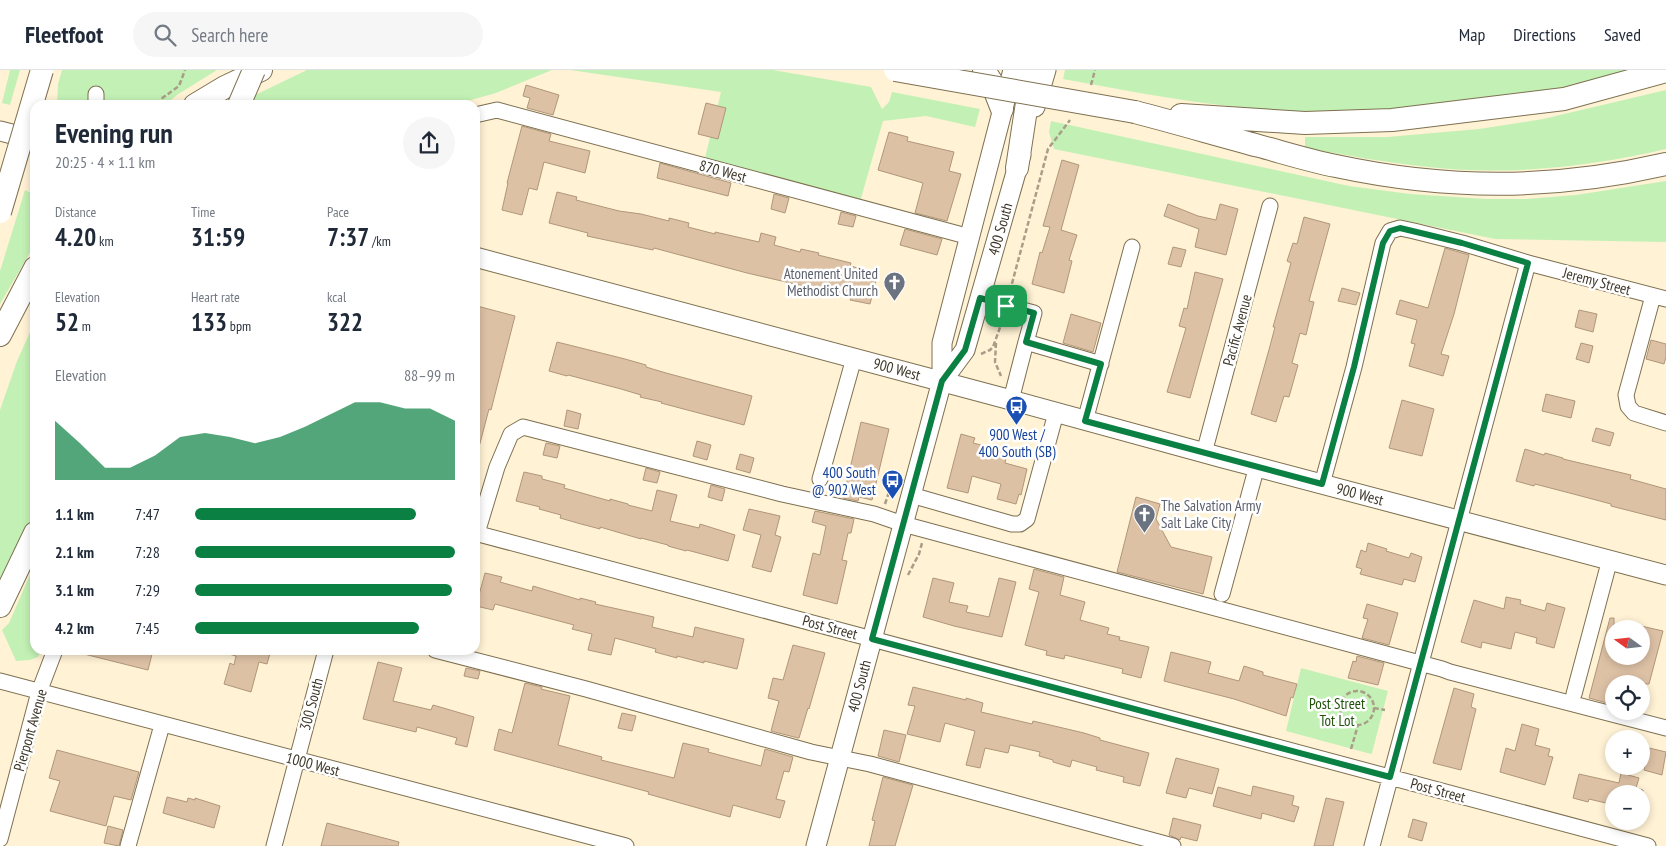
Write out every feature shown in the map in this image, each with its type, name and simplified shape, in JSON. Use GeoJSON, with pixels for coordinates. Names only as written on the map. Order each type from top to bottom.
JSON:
{"type":"FeatureCollection","features":[{"type":"Feature","properties":{"kind":"highway"},"geometry":{"type":"LineString","coordinates":[[33,100],[42,70]]}},
{"type":"Feature","properties":{"kind":"highway"},"geometry":{"type":"LineString","coordinates":[[241,100],[254,70]]}},
{"type":"Feature","properties":{"kind":"highway"},"geometry":{"type":"LineString","coordinates":[[203,100],[261,70]]}},
{"type":"Feature","properties":{"kind":"highway"},"geometry":{"type":"LineString","coordinates":[[895,70],[1135,112],[1335,166],[1407,178],[1453,183],[1516,184],[1571,181],[1641,170],[1666,164]]}},
{"type":"Feature","properties":{"kind":"highway"},"geometry":{"type":"LineString","coordinates":[[984,70],[991,81],[1002,108]]}},
{"type":"Feature","properties":{"kind":"highway"},"geometry":{"type":"LineString","coordinates":[[1017,168],[1032,70]]}},
{"type":"Feature","properties":{"kind":"highway"},"geometry":{"type":"LineString","coordinates":[[1135,112],[1305,123],[1392,120],[1564,99],[1666,71]]}},
{"type":"Feature","properties":{"kind":"highway"},"geometry":{"type":"LineString","coordinates":[[0,212],[30,111]]}},
{"type":"Feature","properties":{"kind":"highway"},"geometry":{"type":"LineString","coordinates":[[0,335],[30,278]]}},
{"type":"Feature","properties":{"kind":"highway"},"geometry":{"type":"LineString","coordinates":[[0,606],[30,543]]}},
{"type":"Feature","properties":{"kind":"main road","name":"400 South"},"geometry":{"type":"LineString","coordinates":[[816,846],[942,381],[942,343],[1013,70]]}},
{"type":"Feature","properties":{"kind":"main road","name":"400 South"},"geometry":{"type":"LineString","coordinates":[[942,381],[965,350],[1046,70]]}},
{"type":"Feature","properties":{"kind":"main road"},"geometry":{"type":"LineString","coordinates":[[0,131],[30,139]]}},
{"type":"Feature","properties":{"kind":"main road","name":"900 West"},"geometry":{"type":"LineString","coordinates":[[480,258],[1666,575]]}},
{"type":"Feature","properties":{"kind":"street","name":"870 West"},"geometry":{"type":"LineString","coordinates":[[480,114],[497,110],[970,237]]}},
{"type":"Feature","properties":{"kind":"street","name":"Pacific Avenue"},"geometry":{"type":"LineString","coordinates":[[1204,453],[1270,206]]}},
{"type":"Feature","properties":{"kind":"street","name":"Jeremy Street"},"geometry":{"type":"LineString","coordinates":[[1322,484],[1348,390],[1383,243],[1390,231],[1400,228],[1414,231],[1659,298]]}},
{"type":"Feature","properties":{"kind":"street"},"geometry":{"type":"LineString","coordinates":[[1085,421],[1132,247]]}},
{"type":"Feature","properties":{"kind":"street"},"geometry":{"type":"LineString","coordinates":[[1372,846],[1528,263]]}},
{"type":"Feature","properties":{"kind":"street"},"geometry":{"type":"LineString","coordinates":[[980,298],[1034,313],[1011,400]]}},
{"type":"Feature","properties":{"kind":"street"},"geometry":{"type":"LineString","coordinates":[[1659,298],[1626,395],[1628,406],[1634,413],[1666,423]]}},
{"type":"Feature","properties":{"kind":"street"},"geometry":{"type":"LineString","coordinates":[[1026,342],[1101,364]]}},
{"type":"Feature","properties":{"kind":"street"},"geometry":{"type":"LineString","coordinates":[[820,479],[854,358]]}},
{"type":"Feature","properties":{"kind":"street"},"geometry":{"type":"LineString","coordinates":[[911,495],[1012,524],[1020,524],[1027,520],[1056,413]]}},
{"type":"Feature","properties":{"kind":"street"},"geometry":{"type":"LineString","coordinates":[[480,520],[497,467],[511,434],[523,427],[782,494],[874,514],[903,524],[1421,664],[1666,728]]}},
{"type":"Feature","properties":{"kind":"street"},"geometry":{"type":"LineString","coordinates":[[1222,594],[1257,466]]}},
{"type":"Feature","properties":{"kind":"street","name":"Post Street"},"geometry":{"type":"LineString","coordinates":[[480,534],[1648,846]]}},
{"type":"Feature","properties":{"kind":"street"},"geometry":{"type":"LineString","coordinates":[[1574,694],[1610,559]]}},
{"type":"Feature","properties":{"kind":"street","name":"Pierpont Avenue"},"geometry":{"type":"LineString","coordinates":[[0,839],[39,692],[53,655]]}},
{"type":"Feature","properties":{"kind":"street","name":"300 South"},"geometry":{"type":"LineString","coordinates":[[274,846],[325,655]]}},
{"type":"Feature","properties":{"kind":"street"},"geometry":{"type":"LineString","coordinates":[[455,655],[586,689],[811,752],[870,764],[1173,846]]}},
{"type":"Feature","properties":{"kind":"street","name":"1000 West"},"geometry":{"type":"LineString","coordinates":[[0,681],[626,846]]}},
{"type":"Feature","properties":{"kind":"street"},"geometry":{"type":"LineString","coordinates":[[128,846],[162,725]]}},
{"type":"Feature","properties":{"kind":"path"},"geometry":{"type":"LineString","coordinates":[[160,100],[179,86],[185,70]]}},
{"type":"Feature","properties":{"kind":"path"},"geometry":{"type":"LineString","coordinates":[[1089,92],[1095,70]]}},
{"type":"Feature","properties":{"kind":"path"},"geometry":{"type":"LineString","coordinates":[[994,357],[1048,148],[1076,113]]}},
{"type":"Feature","properties":{"kind":"path"},"geometry":{"type":"LineString","coordinates":[[981,354],[990,350],[997,340]]}},
{"type":"Feature","properties":{"kind":"path"},"geometry":{"type":"LineString","coordinates":[[1352,691],[1362,691],[1371,697],[1373,701],[1374,711],[1369,720],[1358,725],[1350,724],[1340,714],[1340,704],[1344,696],[1352,691]]}},
{"type":"Feature","properties":{"kind":"path"},"geometry":{"type":"LineString","coordinates":[[1374,708],[1385,710]]}},
{"type":"Feature","properties":{"kind":"path"},"geometry":{"type":"LineString","coordinates":[[1351,749],[1358,725]]}},
{"type":"Feature","properties":{"kind":"green space"},"geometry":{"type":"Polygon","coordinates":[[[10,70],[20,70],[10,105],[2,103],[10,70]]]}},
{"type":"Feature","properties":{"kind":"green space"},"geometry":{"type":"Polygon","coordinates":[[[62,70],[217,70],[171,100],[57,100],[58,84],[62,70]]]}},
{"type":"Feature","properties":{"kind":"green space"},"geometry":{"type":"Polygon","coordinates":[[[307,70],[552,70],[496,93],[471,100],[252,100],[255,95],[307,70]]]}},
{"type":"Feature","properties":{"kind":"green space"},"geometry":{"type":"Polygon","coordinates":[[[570,70],[773,70],[871,87],[882,109],[889,102],[892,92],[980,109],[975,127],[926,116],[883,121],[860,202],[704,162],[721,92],[570,70]]]}},
{"type":"Feature","properties":{"kind":"green space"},"geometry":{"type":"Polygon","coordinates":[[[1065,70],[1633,70],[1558,89],[1481,102],[1386,110],[1323,112],[1234,107],[1177,99],[1063,79],[1065,70]]]}},
{"type":"Feature","properties":{"kind":"green space"},"geometry":{"type":"Polygon","coordinates":[[[1666,90],[1666,149],[1607,161],[1518,170],[1458,170],[1366,159],[1305,148],[1305,137],[1387,137],[1479,129],[1543,119],[1666,90]]]}},
{"type":"Feature","properties":{"kind":"green space"},"geometry":{"type":"Polygon","coordinates":[[[1051,121],[1349,186],[1410,194],[1486,199],[1526,199],[1576,195],[1666,181],[1666,242],[1495,239],[1054,149],[1049,132],[1051,121]]]}},
{"type":"Feature","properties":{"kind":"green space"},"geometry":{"type":"Polygon","coordinates":[[[25,190],[30,192],[30,253],[0,304],[0,271],[25,190]]]}},
{"type":"Feature","properties":{"kind":"green space"},"geometry":{"type":"Polygon","coordinates":[[[30,332],[30,522],[0,585],[0,410],[17,361],[30,332]]]}},
{"type":"Feature","properties":{"kind":"green space"},"geometry":{"type":"Polygon","coordinates":[[[30,575],[30,655],[39,655],[38,657],[30,660],[16,661],[2,630],[9,623],[30,575]]]}},
{"type":"Feature","properties":{"kind":"green space","name":"Post Street Tot Lot"},"geometry":{"type":"Polygon","coordinates":[[[1301,668],[1388,691],[1371,754],[1286,731],[1301,668]]]}},
{"type":"Feature","properties":{"kind":"building"},"geometry":{"type":"Polygon","coordinates":[[[526,85],[559,95],[553,115],[527,108],[530,98],[523,96],[526,85]]]}},
{"type":"Feature","properties":{"kind":"building"},"geometry":{"type":"Polygon","coordinates":[[[706,103],[726,108],[718,139],[698,134],[706,103]]]}},
{"type":"Feature","properties":{"kind":"building"},"geometry":{"type":"Polygon","coordinates":[[[522,126],[551,134],[549,141],[590,151],[585,173],[544,162],[537,190],[529,188],[522,215],[502,210],[522,126]]]}},
{"type":"Feature","properties":{"kind":"building"},"geometry":{"type":"Polygon","coordinates":[[[889,132],[908,137],[907,141],[954,152],[949,171],[961,174],[947,221],[915,213],[923,183],[878,170],[889,132]]]}},
{"type":"Feature","properties":{"kind":"building"},"geometry":{"type":"Polygon","coordinates":[[[1062,160],[1079,165],[1061,230],[1077,235],[1069,260],[1072,261],[1064,293],[1032,284],[1040,252],[1042,253],[1050,227],[1043,226],[1062,160]]]}},
{"type":"Feature","properties":{"kind":"building"},"geometry":{"type":"Polygon","coordinates":[[[660,163],[731,183],[728,196],[657,178],[660,163]]]}},
{"type":"Feature","properties":{"kind":"building"},"geometry":{"type":"Polygon","coordinates":[[[557,192],[577,197],[576,200],[619,211],[669,221],[669,218],[689,223],[688,227],[715,234],[715,232],[759,242],[761,233],[776,237],[774,245],[800,252],[801,249],[819,253],[818,255],[851,263],[850,266],[878,273],[870,304],[850,300],[851,297],[747,273],[654,248],[653,250],[587,236],[588,233],[549,223],[557,192]]]}},
{"type":"Feature","properties":{"kind":"building"},"geometry":{"type":"Polygon","coordinates":[[[774,194],[789,198],[785,213],[771,209],[774,194]]]}},
{"type":"Feature","properties":{"kind":"building"},"geometry":{"type":"Polygon","coordinates":[[[1168,204],[1198,216],[1216,220],[1220,204],[1238,209],[1226,255],[1195,247],[1199,229],[1164,216],[1168,204]]]}},
{"type":"Feature","properties":{"kind":"building"},"geometry":{"type":"Polygon","coordinates":[[[841,212],[856,216],[853,227],[838,224],[841,212]]]}},
{"type":"Feature","properties":{"kind":"building"},"geometry":{"type":"Polygon","coordinates":[[[1304,217],[1330,224],[1309,301],[1314,302],[1306,335],[1300,333],[1292,363],[1298,365],[1289,397],[1284,396],[1276,422],[1251,414],[1291,263],[1287,261],[1293,243],[1297,244],[1304,217]]]}},
{"type":"Feature","properties":{"kind":"building"},"geometry":{"type":"Polygon","coordinates":[[[905,229],[942,239],[937,255],[900,245],[905,229]]]}},
{"type":"Feature","properties":{"kind":"building"},"geometry":{"type":"Polygon","coordinates":[[[1173,247],[1186,250],[1181,267],[1168,264],[1173,247]]]}},
{"type":"Feature","properties":{"kind":"building"},"geometry":{"type":"Polygon","coordinates":[[[1445,248],[1469,255],[1454,314],[1441,354],[1449,356],[1443,376],[1409,366],[1415,344],[1411,343],[1417,320],[1396,314],[1400,300],[1428,308],[1445,248]]]}},
{"type":"Feature","properties":{"kind":"building"},"geometry":{"type":"Polygon","coordinates":[[[1195,272],[1223,279],[1190,398],[1167,392],[1186,328],[1179,326],[1184,308],[1187,309],[1195,272]]]}},
{"type":"Feature","properties":{"kind":"building"},"geometry":{"type":"Polygon","coordinates":[[[1342,288],[1360,293],[1356,305],[1338,301],[1342,288]]]}},
{"type":"Feature","properties":{"kind":"building"},"geometry":{"type":"Polygon","coordinates":[[[480,307],[515,316],[491,410],[489,409],[480,443],[480,307]]]}},
{"type":"Feature","properties":{"kind":"building"},"geometry":{"type":"Polygon","coordinates":[[[1579,310],[1597,314],[1593,332],[1575,327],[1579,310]]]}},
{"type":"Feature","properties":{"kind":"building"},"geometry":{"type":"Polygon","coordinates":[[[1071,314],[1101,323],[1093,352],[1063,343],[1071,314]]]}},
{"type":"Feature","properties":{"kind":"building"},"geometry":{"type":"Polygon","coordinates":[[[1651,340],[1666,344],[1664,364],[1646,359],[1651,340]]]}},
{"type":"Feature","properties":{"kind":"building"},"geometry":{"type":"Polygon","coordinates":[[[557,342],[625,359],[666,373],[752,396],[744,425],[640,397],[641,395],[621,389],[549,371],[557,342]]]}},
{"type":"Feature","properties":{"kind":"building"},"geometry":{"type":"Polygon","coordinates":[[[1581,343],[1593,346],[1589,363],[1576,359],[1581,343]]]}},
{"type":"Feature","properties":{"kind":"building"},"geometry":{"type":"Polygon","coordinates":[[[1546,394],[1575,401],[1571,418],[1542,411],[1546,394]]]}},
{"type":"Feature","properties":{"kind":"building"},"geometry":{"type":"Polygon","coordinates":[[[1402,400],[1434,409],[1422,456],[1389,448],[1402,400]]]}},
{"type":"Feature","properties":{"kind":"building"},"geometry":{"type":"Polygon","coordinates":[[[567,410],[581,414],[578,429],[564,426],[567,410]]]}},
{"type":"Feature","properties":{"kind":"building"},"geometry":{"type":"Polygon","coordinates":[[[861,422],[889,429],[872,500],[859,497],[858,501],[843,498],[861,422]]]}},
{"type":"Feature","properties":{"kind":"building"},"geometry":{"type":"Polygon","coordinates":[[[1596,428],[1614,433],[1610,446],[1592,441],[1596,428]]]}},
{"type":"Feature","properties":{"kind":"building"},"geometry":{"type":"Polygon","coordinates":[[[961,434],[975,438],[973,443],[1001,450],[999,456],[1006,458],[1005,463],[1027,469],[1021,495],[1019,494],[1016,504],[997,499],[1001,484],[972,476],[968,493],[947,488],[961,434]]]}},
{"type":"Feature","properties":{"kind":"building"},"geometry":{"type":"Polygon","coordinates":[[[697,441],[711,445],[707,460],[693,456],[697,441]]]}},
{"type":"Feature","properties":{"kind":"building"},"geometry":{"type":"Polygon","coordinates":[[[546,443],[560,446],[557,458],[543,455],[546,443]]]}},
{"type":"Feature","properties":{"kind":"building"},"geometry":{"type":"Polygon","coordinates":[[[1525,449],[1631,475],[1630,479],[1666,489],[1666,520],[1535,484],[1534,486],[1516,481],[1525,449]]]}},
{"type":"Feature","properties":{"kind":"building"},"geometry":{"type":"Polygon","coordinates":[[[740,454],[754,458],[750,473],[736,469],[740,454]]]}},
{"type":"Feature","properties":{"kind":"building"},"geometry":{"type":"Polygon","coordinates":[[[646,468],[660,472],[657,483],[643,480],[646,468]]]}},
{"type":"Feature","properties":{"kind":"building"},"geometry":{"type":"Polygon","coordinates":[[[524,472],[542,476],[542,479],[565,485],[564,488],[652,511],[657,490],[677,495],[670,521],[699,528],[700,524],[735,535],[728,561],[600,527],[600,529],[581,524],[560,518],[561,515],[539,509],[540,507],[516,501],[524,472]]]}},
{"type":"Feature","properties":{"kind":"building"},"geometry":{"type":"Polygon","coordinates":[[[711,485],[725,489],[722,501],[708,497],[711,485]]]}},
{"type":"Feature","properties":{"kind":"building","name":"The Salvation Army Salt Lake City"},"geometry":{"type":"Polygon","coordinates":[[[1136,497],[1160,504],[1156,519],[1171,547],[1212,557],[1203,594],[1117,572],[1136,497]]]}},
{"type":"Feature","properties":{"kind":"building"},"geometry":{"type":"Polygon","coordinates":[[[749,509],[780,516],[775,535],[781,537],[771,572],[752,567],[761,535],[743,530],[749,509]]]}},
{"type":"Feature","properties":{"kind":"building"},"geometry":{"type":"Polygon","coordinates":[[[815,511],[854,519],[851,533],[848,533],[842,560],[847,561],[837,604],[803,595],[813,553],[820,555],[826,526],[812,522],[815,511]]]}},
{"type":"Feature","properties":{"kind":"building"},"geometry":{"type":"Polygon","coordinates":[[[1368,543],[1409,558],[1411,553],[1422,557],[1415,582],[1404,579],[1402,585],[1360,574],[1362,569],[1356,567],[1361,550],[1366,552],[1368,543]]]}},
{"type":"Feature","properties":{"kind":"building"},"geometry":{"type":"Polygon","coordinates":[[[1034,569],[1064,577],[1060,595],[1085,602],[1080,620],[1109,628],[1107,634],[1120,637],[1119,640],[1149,647],[1141,678],[1122,673],[1123,669],[1065,655],[1064,659],[1046,655],[1047,651],[1025,645],[1039,592],[1029,589],[1034,569]]]}},
{"type":"Feature","properties":{"kind":"building"},"geometry":{"type":"Polygon","coordinates":[[[485,573],[502,577],[500,582],[532,591],[533,586],[580,600],[580,598],[596,602],[595,604],[654,617],[652,627],[693,637],[695,627],[744,639],[737,669],[677,656],[677,658],[655,652],[656,649],[615,638],[611,655],[588,650],[592,634],[572,629],[574,625],[495,604],[493,610],[480,607],[480,591],[485,573]]]}},
{"type":"Feature","properties":{"kind":"building"},"geometry":{"type":"Polygon","coordinates":[[[933,578],[954,583],[949,602],[968,606],[966,612],[989,617],[999,578],[1016,582],[1002,637],[923,617],[933,578]]]}},
{"type":"Feature","properties":{"kind":"building"},"geometry":{"type":"Polygon","coordinates":[[[1506,597],[1521,600],[1520,604],[1545,611],[1547,603],[1565,608],[1554,648],[1536,643],[1537,638],[1515,632],[1511,649],[1482,642],[1481,648],[1461,642],[1474,600],[1504,609],[1506,597]]]}},
{"type":"Feature","properties":{"kind":"building"},"geometry":{"type":"Polygon","coordinates":[[[1367,604],[1398,613],[1389,645],[1362,638],[1368,619],[1363,618],[1367,604]]]}},
{"type":"Feature","properties":{"kind":"building"},"geometry":{"type":"Polygon","coordinates":[[[1650,628],[1663,631],[1650,680],[1650,675],[1605,675],[1605,702],[1589,698],[1605,637],[1605,665],[1650,665],[1650,628]]]}},
{"type":"Feature","properties":{"kind":"building"},"geometry":{"type":"Polygon","coordinates":[[[793,645],[825,653],[799,738],[771,731],[779,701],[768,698],[773,678],[783,680],[793,645]]]}},
{"type":"Feature","properties":{"kind":"building"},"geometry":{"type":"Polygon","coordinates":[[[1171,652],[1211,662],[1208,673],[1239,681],[1244,666],[1263,672],[1263,675],[1297,684],[1286,716],[1234,699],[1164,681],[1171,652]]]}},
{"type":"Feature","properties":{"kind":"building"},"geometry":{"type":"Polygon","coordinates":[[[88,655],[152,655],[148,670],[88,655]]]}},
{"type":"Feature","properties":{"kind":"building"},"geometry":{"type":"Polygon","coordinates":[[[232,655],[270,655],[267,664],[259,662],[251,692],[224,684],[230,663],[234,665],[236,656],[232,655]]]}},
{"type":"Feature","properties":{"kind":"building"},"geometry":{"type":"Polygon","coordinates":[[[1357,656],[1384,663],[1378,685],[1348,678],[1353,661],[1356,662],[1357,656]]]}},
{"type":"Feature","properties":{"kind":"building"},"geometry":{"type":"Polygon","coordinates":[[[378,662],[402,668],[393,701],[431,710],[433,705],[474,717],[467,747],[455,744],[457,738],[417,727],[416,732],[363,719],[378,662]]]}},
{"type":"Feature","properties":{"kind":"building"},"geometry":{"type":"Polygon","coordinates":[[[466,668],[480,671],[478,679],[464,676],[466,668]]]}},
{"type":"Feature","properties":{"kind":"building"},"geometry":{"type":"Polygon","coordinates":[[[525,683],[570,696],[558,745],[602,757],[601,760],[674,778],[683,743],[709,749],[708,752],[761,766],[765,749],[793,757],[789,772],[784,771],[776,799],[785,801],[780,818],[733,805],[730,817],[648,794],[649,792],[494,750],[499,729],[512,733],[525,683]]]}},
{"type":"Feature","properties":{"kind":"building"},"geometry":{"type":"Polygon","coordinates":[[[913,687],[983,703],[981,712],[1032,724],[1033,721],[1084,733],[1100,738],[1100,740],[1149,753],[1140,786],[1123,782],[1124,777],[1096,770],[1097,767],[1072,760],[1070,767],[1039,756],[1040,752],[1010,745],[1008,753],[985,748],[980,768],[966,765],[975,731],[945,723],[940,742],[907,734],[915,706],[908,705],[913,687]]]}},
{"type":"Feature","properties":{"kind":"building"},"geometry":{"type":"Polygon","coordinates":[[[1454,688],[1474,694],[1471,707],[1476,709],[1461,770],[1433,763],[1454,688]]]}},
{"type":"Feature","properties":{"kind":"building"},"geometry":{"type":"Polygon","coordinates":[[[622,713],[636,716],[632,731],[618,728],[622,713]]]}},
{"type":"Feature","properties":{"kind":"building"},"geometry":{"type":"Polygon","coordinates":[[[1522,724],[1539,729],[1535,745],[1550,749],[1548,756],[1553,757],[1545,785],[1500,772],[1506,748],[1515,751],[1522,724]]]}},
{"type":"Feature","properties":{"kind":"building"},"geometry":{"type":"Polygon","coordinates":[[[884,730],[906,735],[899,762],[878,756],[884,730]]]}},
{"type":"Feature","properties":{"kind":"building"},"geometry":{"type":"Polygon","coordinates":[[[1650,748],[1666,752],[1662,775],[1650,772],[1650,748]]]}},
{"type":"Feature","properties":{"kind":"building"},"geometry":{"type":"Polygon","coordinates":[[[57,750],[139,772],[131,800],[114,796],[106,826],[50,811],[60,781],[49,778],[57,750]]]}},
{"type":"Feature","properties":{"kind":"building"},"geometry":{"type":"Polygon","coordinates":[[[1176,758],[1219,769],[1212,794],[1189,788],[1186,798],[1166,793],[1176,758]]]}},
{"type":"Feature","properties":{"kind":"building"},"geometry":{"type":"Polygon","coordinates":[[[1579,774],[1619,783],[1621,775],[1639,778],[1637,785],[1605,785],[1605,803],[1589,799],[1588,802],[1573,798],[1579,774]]]}},
{"type":"Feature","properties":{"kind":"building"},"geometry":{"type":"Polygon","coordinates":[[[883,777],[913,785],[895,846],[869,846],[875,821],[872,820],[883,777]]]}},
{"type":"Feature","properties":{"kind":"building"},"geometry":{"type":"Polygon","coordinates":[[[1253,786],[1294,796],[1292,805],[1299,807],[1294,822],[1262,813],[1261,819],[1213,806],[1218,787],[1251,796],[1253,786]]]}},
{"type":"Feature","properties":{"kind":"building"},"geometry":{"type":"Polygon","coordinates":[[[167,797],[187,802],[188,798],[195,800],[195,798],[220,806],[214,828],[163,813],[167,797]]]}},
{"type":"Feature","properties":{"kind":"building"},"geometry":{"type":"Polygon","coordinates":[[[1326,798],[1344,802],[1333,846],[1314,846],[1326,798]]]}},
{"type":"Feature","properties":{"kind":"building"},"geometry":{"type":"Polygon","coordinates":[[[1173,818],[1201,825],[1197,841],[1181,837],[1180,840],[1169,835],[1173,818]]]}},
{"type":"Feature","properties":{"kind":"building"},"geometry":{"type":"Polygon","coordinates":[[[1413,819],[1427,823],[1422,841],[1408,837],[1413,819]]]}},
{"type":"Feature","properties":{"kind":"building"},"geometry":{"type":"Polygon","coordinates":[[[327,823],[399,842],[398,846],[321,846],[327,823]]]}},
{"type":"Feature","properties":{"kind":"building"},"geometry":{"type":"Polygon","coordinates":[[[108,826],[123,830],[119,846],[104,843],[108,826]]]}},
{"type":"Feature","properties":{"kind":"place","name":"Atonement United Methodist Church"},"geometry":{"type":"Point","coordinates":[894,301]}},
{"type":"Feature","properties":{"kind":"place","name":"900 West / 400 South (SB)"},"geometry":{"type":"Point","coordinates":[1017,425]}},
{"type":"Feature","properties":{"kind":"place","name":"400 South @ 902 West"},"geometry":{"type":"Point","coordinates":[892,500]}},
{"type":"Feature","properties":{"kind":"place","name":"The Salvation Army Salt Lake City"},"geometry":{"type":"Point","coordinates":[1145,533]}},
{"type":"Feature","properties":{"kind":"route"},"geometry":{"type":"LineString","coordinates":[[1400,228],[1414,231],[1528,263],[1390,777],[872,639],[942,381],[965,350],[980,298],[1006,306],[1034,313],[1026,342],[1101,364],[1085,421],[1322,484],[1354,367],[1383,243],[1390,231],[1400,228]]}}]}
